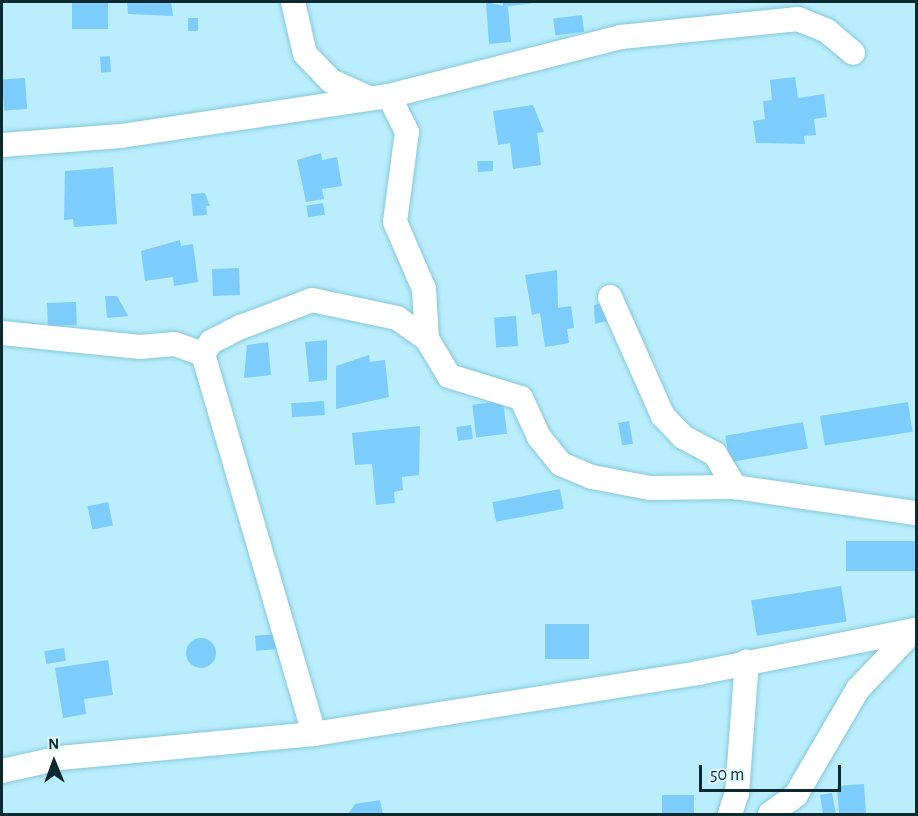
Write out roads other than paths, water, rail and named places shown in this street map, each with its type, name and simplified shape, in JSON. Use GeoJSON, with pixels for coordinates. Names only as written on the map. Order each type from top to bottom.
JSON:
{"type":"FeatureCollection","features":[{"type":"Feature","properties":{"kind":"street"},"geometry":{"type":"LineString","coordinates":[[293,2],[305,54],[330,81],[378,96],[407,132],[395,222],[424,289],[427,339]]}},
{"type":"Feature","properties":{"kind":"street"},"geometry":{"type":"LineString","coordinates":[[2,145],[121,136],[378,96],[621,37],[798,19],[827,31],[854,53]]}},
{"type":"Feature","properties":{"kind":"street"},"geometry":{"type":"LineString","coordinates":[[610,297],[663,416],[684,437],[715,454],[735,487]]}},
{"type":"Feature","properties":{"kind":"street"},"geometry":{"type":"LineString","coordinates":[[203,354],[212,342],[241,327],[312,300],[397,318],[427,339],[448,376],[521,398],[539,437],[561,464],[627,486],[735,487],[916,513]]}},
{"type":"Feature","properties":{"kind":"street"},"geometry":{"type":"LineString","coordinates":[[2,333],[140,347],[175,344],[203,354]]}},
{"type":"Feature","properties":{"kind":"street"},"geometry":{"type":"LineString","coordinates":[[203,354],[314,734]]}},
{"type":"Feature","properties":{"kind":"street"},"geometry":{"type":"LineString","coordinates":[[2,771],[60,758],[314,734],[747,662],[915,630]]}},
{"type":"Feature","properties":{"kind":"street"},"geometry":{"type":"LineString","coordinates":[[775,813],[796,795],[858,689],[915,630]]}},
{"type":"Feature","properties":{"kind":"street"},"geometry":{"type":"LineString","coordinates":[[730,814],[737,793],[747,662]]}}]}
